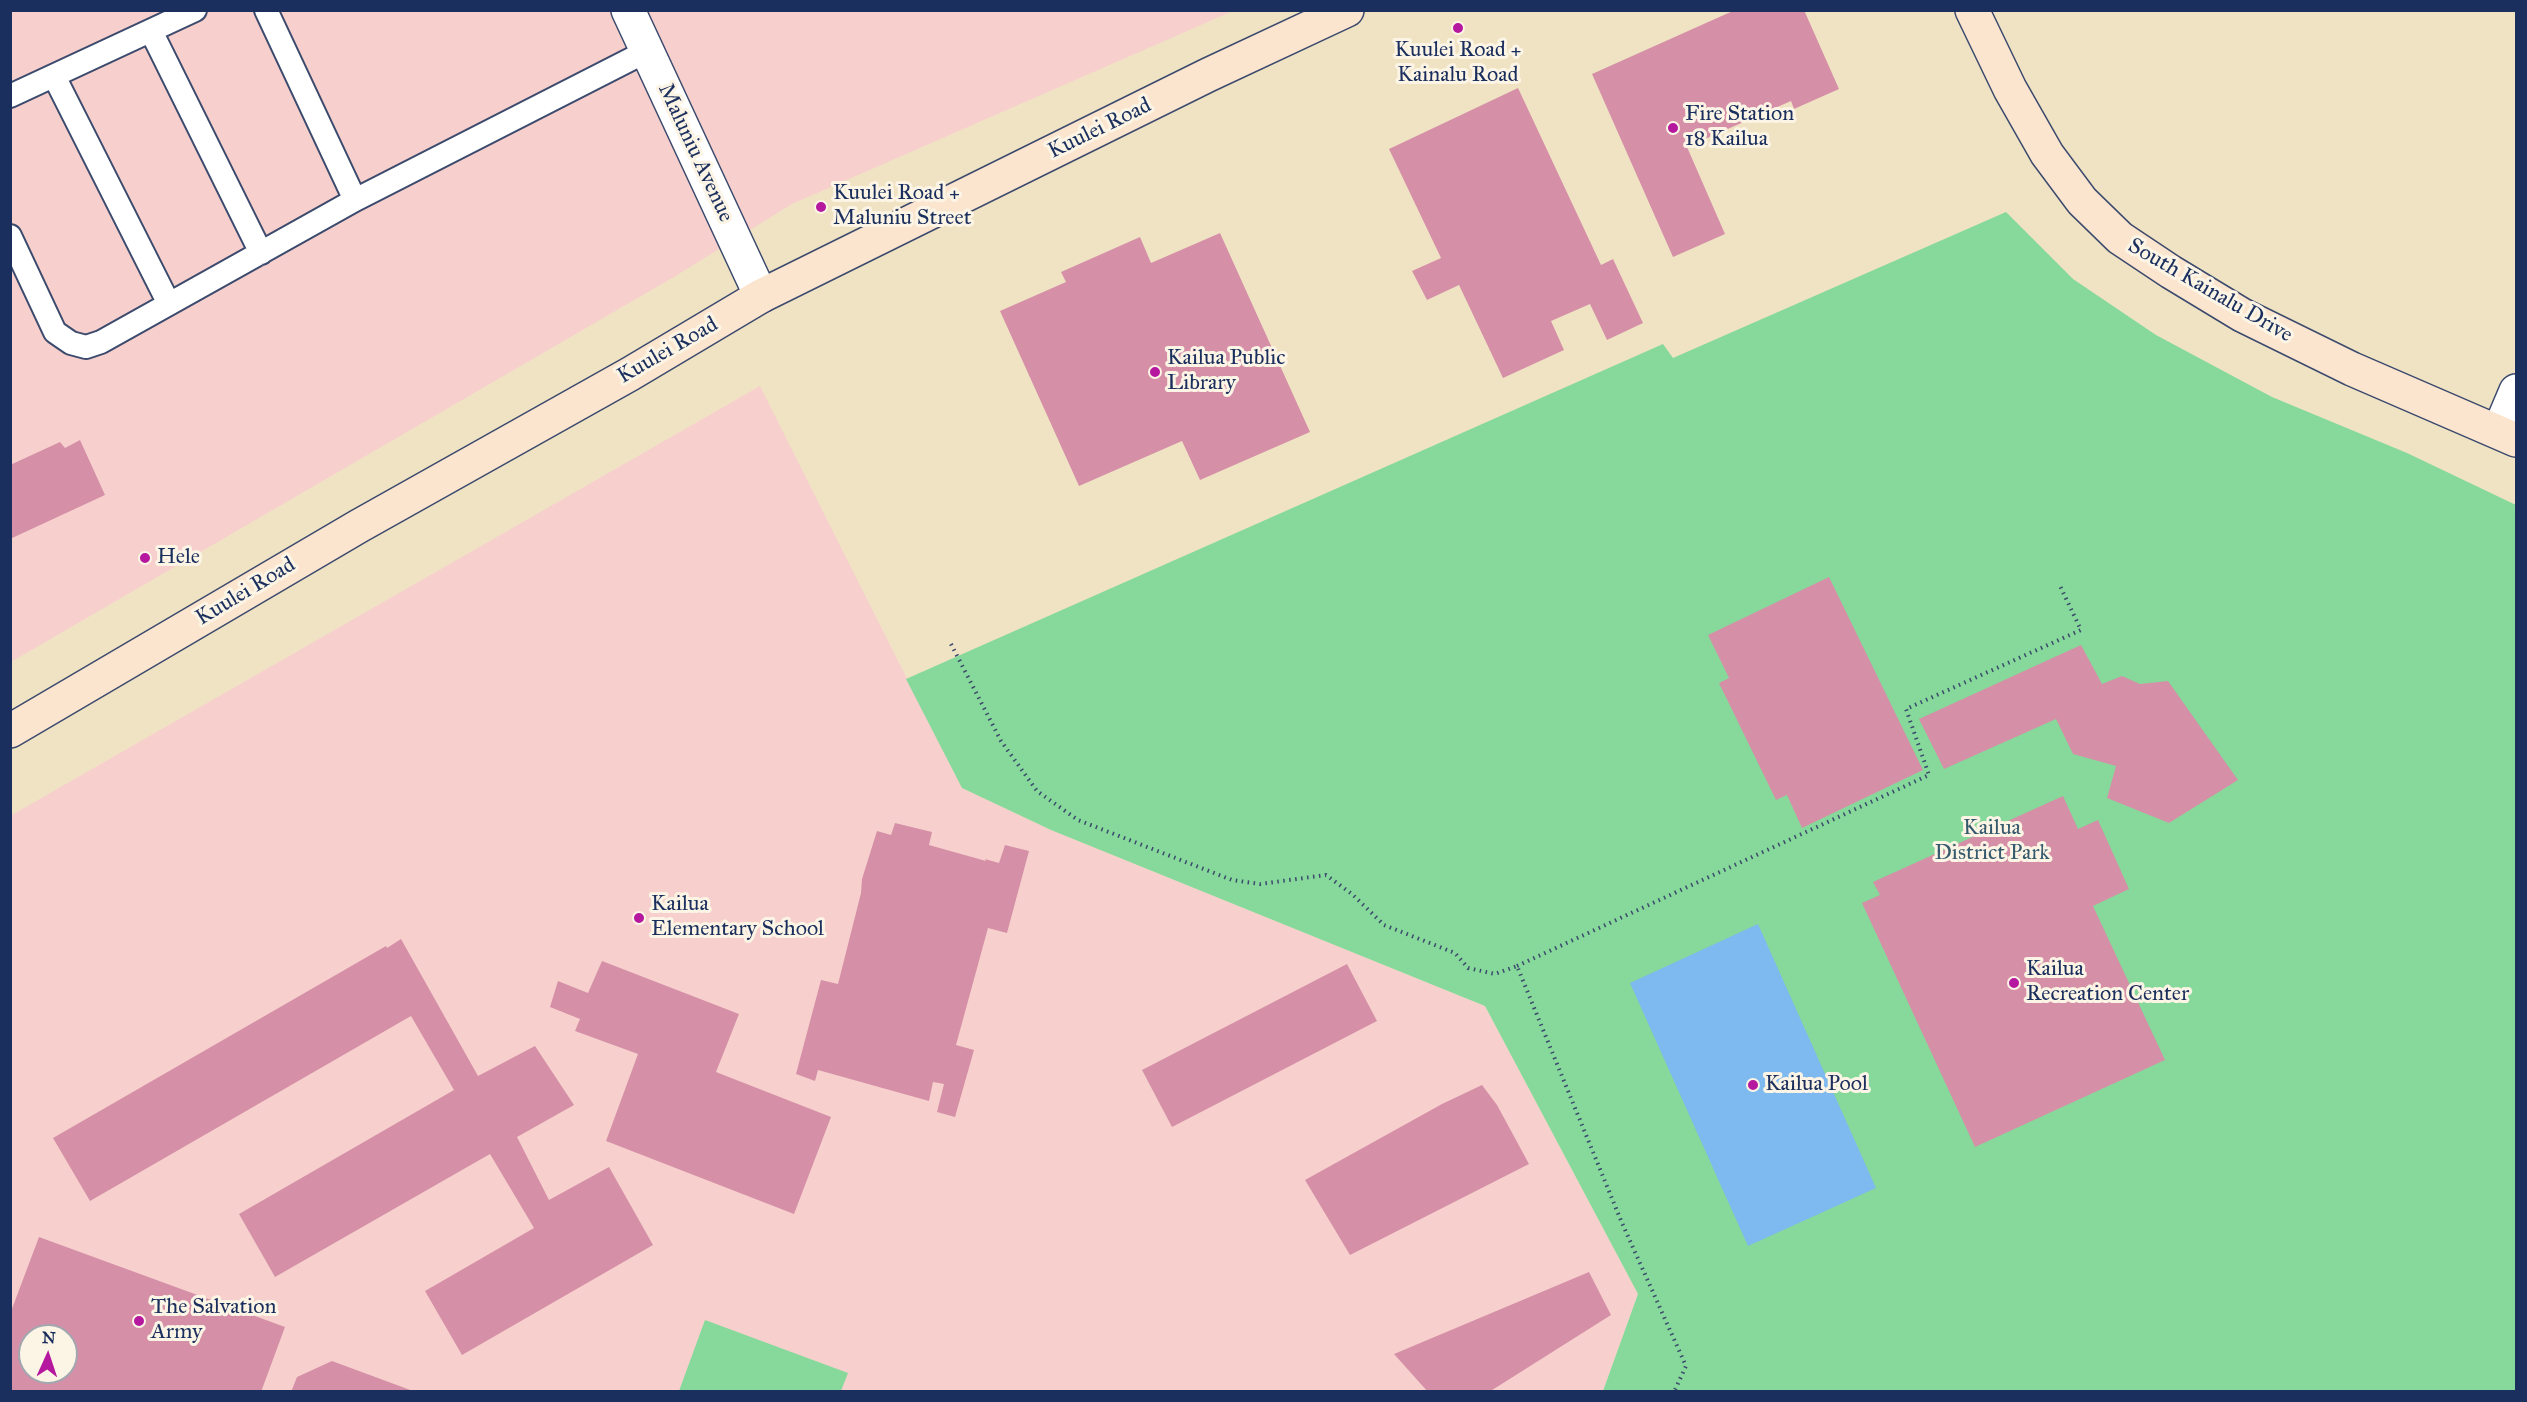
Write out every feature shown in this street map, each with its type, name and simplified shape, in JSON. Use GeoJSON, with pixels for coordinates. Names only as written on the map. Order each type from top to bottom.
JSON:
{"type":"FeatureCollection","features":[{"type":"Feature","properties":{"kind":"main road","name":"Kuulei Road"},"geometry":{"type":"LineString","coordinates":[[10,731],[359,526],[630,374],[761,296],[1208,75],[1347,10]]}},
{"type":"Feature","properties":{"kind":"main road","name":"South Kainalu Drive"},"geometry":{"type":"LineString","coordinates":[[1972,10],[2010,89],[2047,154],[2082,201],[2120,238],[2170,272],[2242,315],[2352,369],[2508,435]]}},
{"type":"Feature","properties":{"kind":"street","name":"Maluniu Avenue"},"geometry":{"type":"LineString","coordinates":[[628,10],[761,296]]}},
{"type":"Feature","properties":{"kind":"street"},"geometry":{"type":"LineString","coordinates":[[2508,435],[2517,391]]}},
{"type":"Feature","properties":{"kind":"lane"},"geometry":{"type":"LineString","coordinates":[[10,96],[195,10]]}},
{"type":"Feature","properties":{"kind":"lane"},"geometry":{"type":"LineString","coordinates":[[266,10],[355,201]]}},
{"type":"Feature","properties":{"kind":"lane"},"geometry":{"type":"LineString","coordinates":[[151,31],[261,253]]}},
{"type":"Feature","properties":{"kind":"lane"},"geometry":{"type":"LineString","coordinates":[[10,236],[55,332],[70,343],[86,347],[101,342],[355,201],[647,51]]}},
{"type":"Feature","properties":{"kind":"lane"},"geometry":{"type":"LineString","coordinates":[[54,75],[169,304]]}},
{"type":"Feature","properties":{"kind":"path"},"geometry":{"type":"LineString","coordinates":[[951,644],[1007,750],[1037,791],[1078,820],[1232,880],[1260,884],[1326,874],[1352,894],[1384,925],[1455,953],[1468,968],[1495,974],[1517,966],[1929,775],[1906,709],[2081,630],[2060,586]]}},
{"type":"Feature","properties":{"kind":"path"},"geometry":{"type":"LineString","coordinates":[[1517,966],[1622,1223],[1686,1366],[1674,1392]]}},
{"type":"Feature","properties":{"kind":"shaded area"},"geometry":{"type":"Polygon","coordinates":[[[11,11],[1233,11],[792,204],[674,277],[11,662],[11,11]]]}},
{"type":"Feature","properties":{"kind":"shaded area","name":"Kailua Elementary School"},"geometry":{"type":"Polygon","coordinates":[[[760,386],[962,788],[1051,830],[1485,1006],[1638,1294],[1603,1391],[11,1391],[10,816],[760,386]]]}},
{"type":"Feature","properties":{"kind":"green space","name":"Kailua District Park"},"geometry":{"type":"Polygon","coordinates":[[[2006,212],[2073,279],[2156,335],[2272,397],[2407,453],[2516,505],[2516,1391],[1603,1391],[1638,1294],[1485,1006],[1051,830],[962,788],[906,679],[1663,344],[1673,358],[2006,212]]]}},
{"type":"Feature","properties":{"kind":"green space"},"geometry":{"type":"Polygon","coordinates":[[[705,1320],[848,1373],[841,1391],[679,1391],[705,1320]]]}},
{"type":"Feature","properties":{"kind":"water","name":"Kailua Pool"},"geometry":{"type":"Polygon","coordinates":[[[1758,924],[1876,1188],[1748,1246],[1630,983],[1758,924]]]}},
{"type":"Feature","properties":{"kind":"building","name":"Fire Station 18 Kailua"},"geometry":{"type":"Polygon","coordinates":[[[1735,10],[1804,10],[1839,89],[1794,109],[1791,101],[1687,147],[1725,234],[1673,257],[1592,74],[1735,10]]]}},
{"type":"Feature","properties":{"kind":"building"},"geometry":{"type":"Polygon","coordinates":[[[1518,88],[1601,265],[1613,259],[1643,323],[1607,340],[1590,304],[1551,321],[1564,350],[1503,378],[1459,285],[1427,300],[1412,271],[1441,258],[1389,149],[1518,88]]]}},
{"type":"Feature","properties":{"kind":"building","name":"Kailua Public Library"},"geometry":{"type":"Polygon","coordinates":[[[1220,233],[1310,432],[1200,480],[1182,441],[1079,486],[1000,311],[1066,282],[1061,272],[1140,237],[1151,263],[1220,233]]]}},
{"type":"Feature","properties":{"kind":"building"},"geometry":{"type":"Polygon","coordinates":[[[80,440],[105,495],[10,539],[10,465],[60,442],[65,448],[80,440]]]}},
{"type":"Feature","properties":{"kind":"building"},"geometry":{"type":"Polygon","coordinates":[[[1829,577],[1923,770],[1802,828],[1787,795],[1776,800],[1719,683],[1729,678],[1708,635],[1829,577]]]}},
{"type":"Feature","properties":{"kind":"building"},"geometry":{"type":"Polygon","coordinates":[[[2081,645],[2102,684],[2122,676],[2140,684],[2168,681],[2238,780],[2169,823],[2107,798],[2116,766],[2073,754],[2056,719],[1944,769],[1919,719],[2081,645]]]}},
{"type":"Feature","properties":{"kind":"building","name":"Kailua Recreation Center"},"geometry":{"type":"Polygon","coordinates":[[[2063,796],[2078,829],[2098,820],[2129,889],[2093,906],[2165,1060],[1975,1147],[1862,903],[1880,895],[1873,882],[2063,796]]]}},
{"type":"Feature","properties":{"kind":"building"},"geometry":{"type":"Polygon","coordinates":[[[895,823],[932,832],[929,845],[986,861],[985,859],[999,863],[1005,845],[1029,851],[1007,933],[988,928],[956,1045],[974,1050],[955,1117],[937,1112],[944,1084],[933,1082],[929,1101],[818,1070],[815,1081],[796,1074],[821,980],[838,984],[861,893],[862,879],[877,831],[891,835],[895,823]]]}},
{"type":"Feature","properties":{"kind":"building"},"geometry":{"type":"Polygon","coordinates":[[[401,939],[478,1076],[535,1046],[574,1105],[517,1137],[549,1200],[609,1167],[653,1245],[462,1355],[425,1291],[534,1228],[490,1154],[275,1277],[239,1214],[454,1090],[411,1016],[90,1201],[53,1138],[401,939]]]}},
{"type":"Feature","properties":{"kind":"building"},"geometry":{"type":"Polygon","coordinates":[[[602,961],[739,1014],[716,1072],[831,1117],[794,1214],[606,1141],[638,1054],[575,1031],[580,1019],[550,1007],[558,981],[588,993],[602,961]]]}},
{"type":"Feature","properties":{"kind":"building"},"geometry":{"type":"Polygon","coordinates":[[[1347,964],[1377,1021],[1172,1127],[1142,1070],[1347,964]]]}},
{"type":"Feature","properties":{"kind":"building"},"geometry":{"type":"Polygon","coordinates":[[[1482,1085],[1497,1105],[1529,1164],[1350,1255],[1305,1180],[1442,1104],[1482,1085]]]}},
{"type":"Feature","properties":{"kind":"building","name":"The Salvation Army"},"geometry":{"type":"Polygon","coordinates":[[[39,1237],[285,1327],[261,1392],[10,1392],[10,1314],[39,1237]]]}},
{"type":"Feature","properties":{"kind":"building"},"geometry":{"type":"Polygon","coordinates":[[[1589,1272],[1611,1315],[1489,1392],[1428,1392],[1394,1354],[1589,1272]]]}},
{"type":"Feature","properties":{"kind":"building"},"geometry":{"type":"Polygon","coordinates":[[[332,1361],[413,1392],[291,1392],[297,1377],[332,1361]]]}},
{"type":"Feature","properties":{"kind":"place","name":"Kuulei Road + Kainalu Road"},"geometry":{"type":"Point","coordinates":[1458,28]}},
{"type":"Feature","properties":{"kind":"place","name":"Fire Station 18 Kailua"},"geometry":{"type":"Point","coordinates":[1673,128]}},
{"type":"Feature","properties":{"kind":"place","name":"Kuulei Road + Maluniu Street"},"geometry":{"type":"Point","coordinates":[821,207]}},
{"type":"Feature","properties":{"kind":"place","name":"Kailua Public Library"},"geometry":{"type":"Point","coordinates":[1155,372]}},
{"type":"Feature","properties":{"kind":"place","name":"Hele"},"geometry":{"type":"Point","coordinates":[145,558]}},
{"type":"Feature","properties":{"kind":"place","name":"Kailua Elementary School"},"geometry":{"type":"Point","coordinates":[639,918]}},
{"type":"Feature","properties":{"kind":"place","name":"Kailua Recreation Center"},"geometry":{"type":"Point","coordinates":[2014,983]}},
{"type":"Feature","properties":{"kind":"place","name":"Kailua Pool"},"geometry":{"type":"Point","coordinates":[1753,1085]}},
{"type":"Feature","properties":{"kind":"place","name":"The Salvation Army"},"geometry":{"type":"Point","coordinates":[139,1321]}}]}
